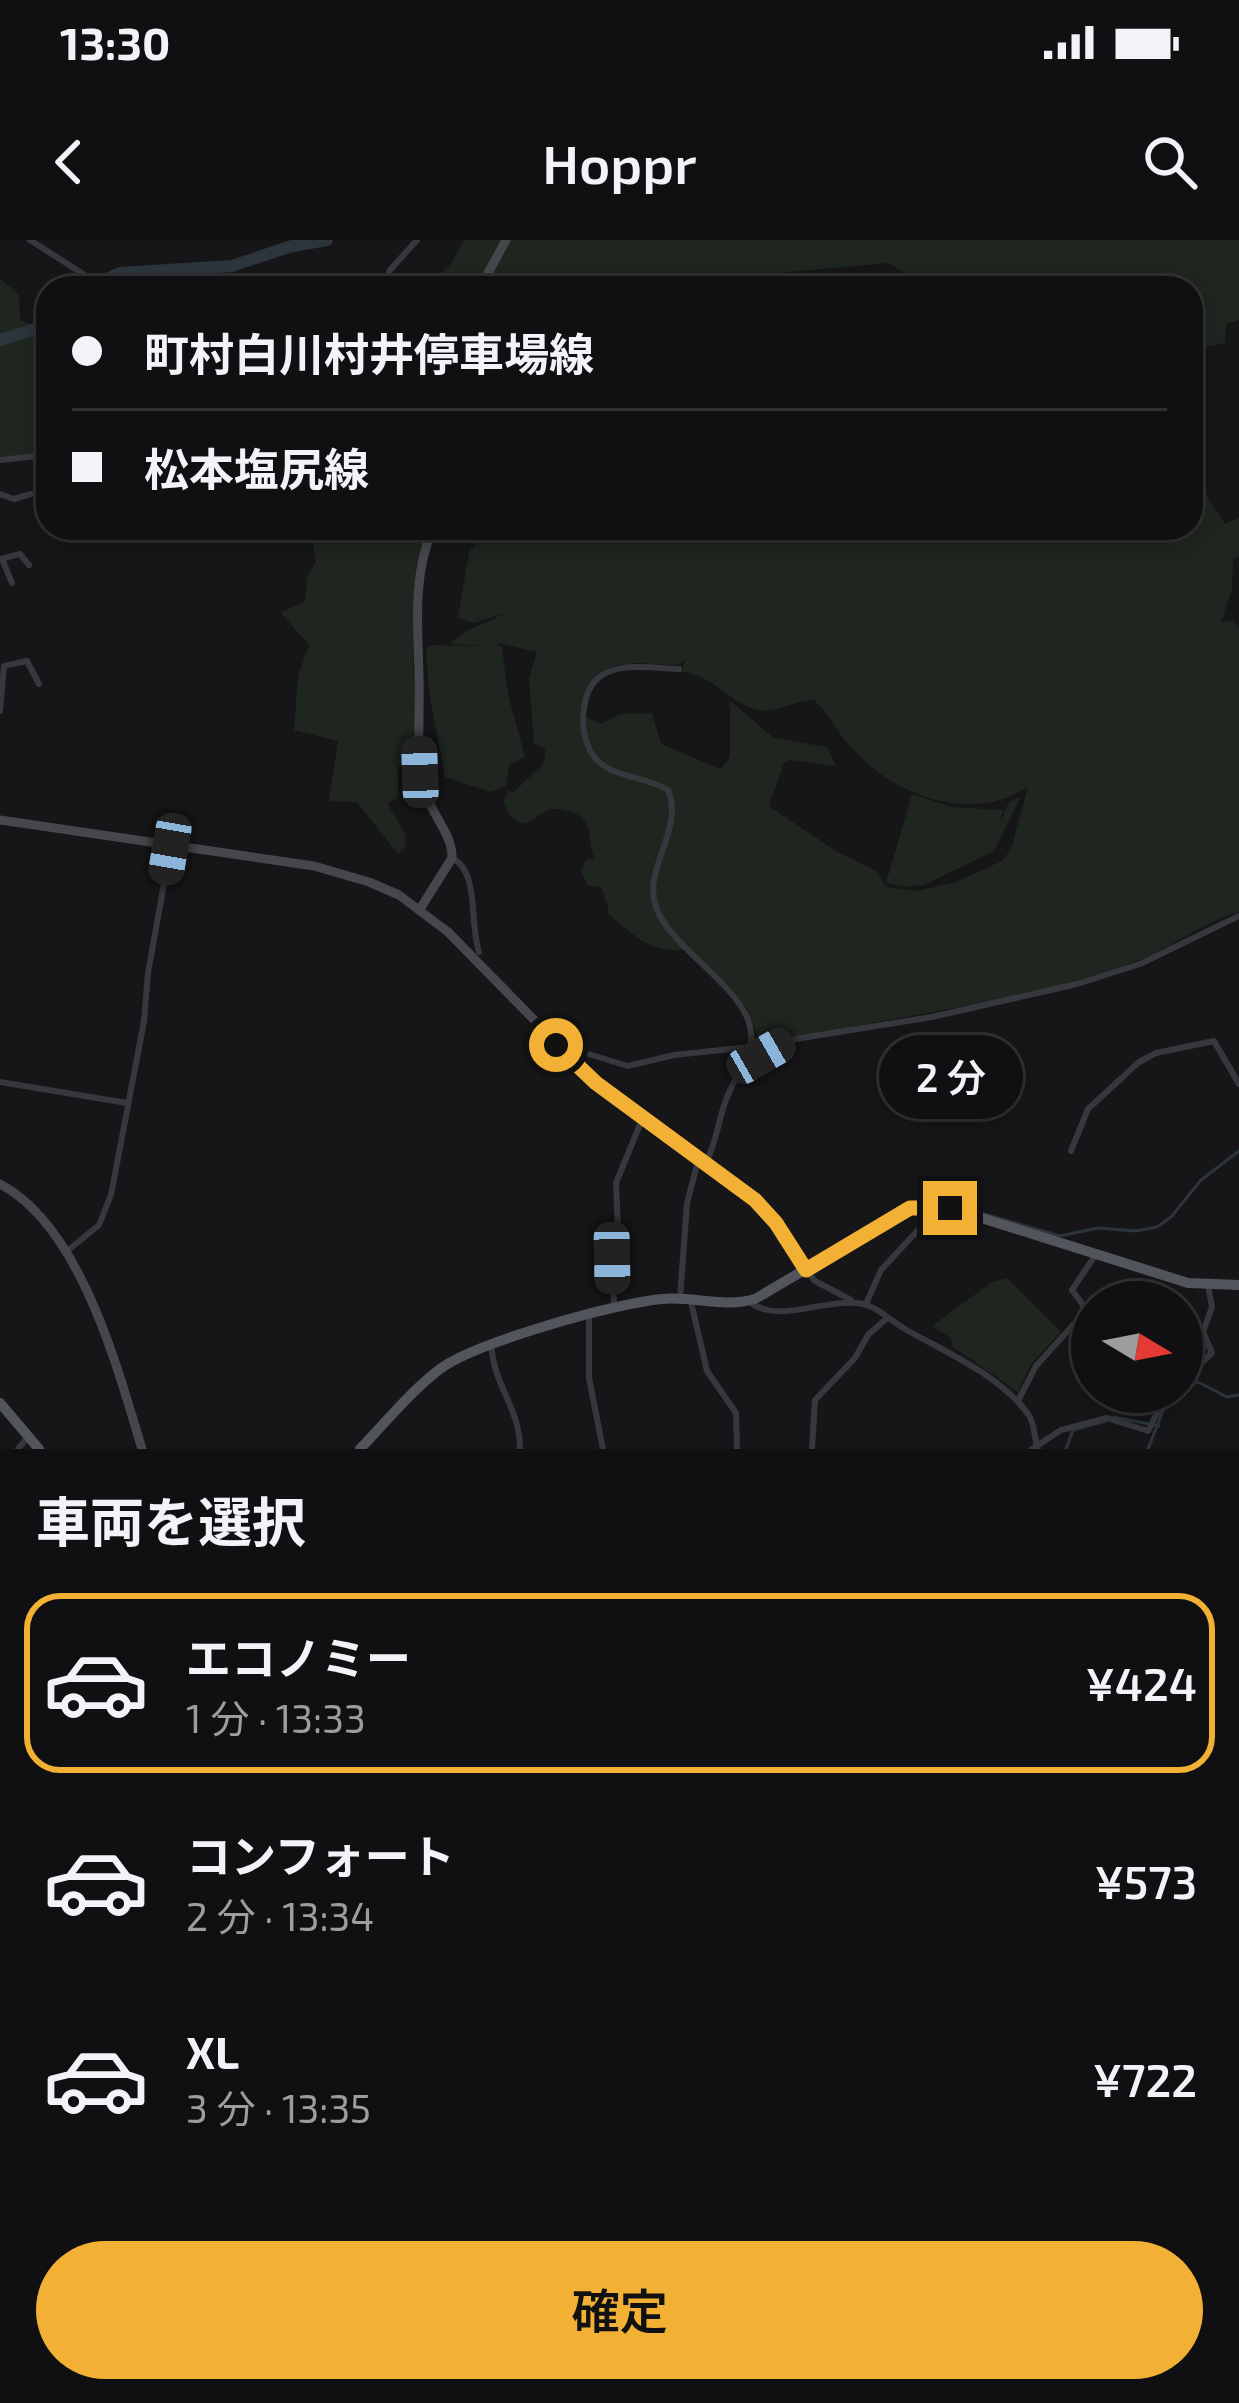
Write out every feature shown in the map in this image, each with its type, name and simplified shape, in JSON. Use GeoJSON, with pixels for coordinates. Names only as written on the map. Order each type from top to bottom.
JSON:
{"type":"FeatureCollection","features":[{"type":"Feature","properties":{"kind":"main road"},"geometry":{"type":"LineString","coordinates":[[486,276],[506,240]]}},
{"type":"Feature","properties":{"kind":"main road"},"geometry":{"type":"LineString","coordinates":[[420,909],[452,858],[452,848],[427,803],[420,772],[417,587],[428,540]]}},
{"type":"Feature","properties":{"kind":"main road"},"geometry":{"type":"LineString","coordinates":[[0,820],[331,870],[369,881],[420,909],[596,1083],[755,1200],[806,1270]]}},
{"type":"Feature","properties":{"kind":"main road"},"geometry":{"type":"LineString","coordinates":[[0,1184],[26,1202],[67,1251],[123,1385],[142,1449]]}},
{"type":"Feature","properties":{"kind":"main road"},"geometry":{"type":"LineString","coordinates":[[360,1449],[442,1367],[491,1344],[614,1309],[685,1299],[748,1301],[910,1208],[944,1208],[1208,1285],[1239,1285]]}},
{"type":"Feature","properties":{"kind":"main road"},"geometry":{"type":"LineString","coordinates":[[0,1403],[39,1449]]}},
{"type":"Feature","properties":{"kind":"street"},"geometry":{"type":"LineString","coordinates":[[30,240],[86,276]]}},
{"type":"Feature","properties":{"kind":"street"},"geometry":{"type":"LineString","coordinates":[[388,276],[417,240]]}},
{"type":"Feature","properties":{"kind":"street"},"geometry":{"type":"LineString","coordinates":[[0,460],[36,456]]}},
{"type":"Feature","properties":{"kind":"street"},"geometry":{"type":"LineString","coordinates":[[0,494],[14,499],[32,494]]}},
{"type":"Feature","properties":{"kind":"street"},"geometry":{"type":"LineString","coordinates":[[12,583],[1,559],[20,554],[29,565]]}},
{"type":"Feature","properties":{"kind":"street"},"geometry":{"type":"LineString","coordinates":[[0,711],[4,666],[27,661],[38,684]]}},
{"type":"Feature","properties":{"kind":"street"},"geometry":{"type":"LineString","coordinates":[[679,669],[623,667],[604,672],[588,691],[584,730],[596,761],[668,790],[671,814],[655,877],[655,907],[699,964],[744,1010],[751,1044],[687,1203],[685,1299],[707,1371],[736,1413],[740,1425],[737,1449]]}},
{"type":"Feature","properties":{"kind":"street"},"geometry":{"type":"LineString","coordinates":[[67,1251],[99,1226],[111,1195],[171,845]]}},
{"type":"Feature","properties":{"kind":"street"},"geometry":{"type":"LineString","coordinates":[[452,858],[465,868],[471,888],[472,932],[479,952]]}},
{"type":"Feature","properties":{"kind":"street"},"geometry":{"type":"LineString","coordinates":[[556,1045],[628,1066],[674,1054],[932,1017],[1077,984],[1140,964],[1239,916]]}},
{"type":"Feature","properties":{"kind":"street"},"geometry":{"type":"LineString","coordinates":[[742,1068],[789,1040]]}},
{"type":"Feature","properties":{"kind":"street"},"geometry":{"type":"LineString","coordinates":[[1071,1151],[1088,1109],[1139,1062],[1156,1053],[1214,1041],[1239,1084]]}},
{"type":"Feature","properties":{"kind":"street"},"geometry":{"type":"LineString","coordinates":[[0,1082],[128,1104]]}},
{"type":"Feature","properties":{"kind":"street"},"geometry":{"type":"LineString","coordinates":[[614,1309],[616,1184],[643,1117]]}},
{"type":"Feature","properties":{"kind":"street"},"geometry":{"type":"LineString","coordinates":[[866,1304],[881,1270],[944,1208]]}},
{"type":"Feature","properties":{"kind":"street"},"geometry":{"type":"LineString","coordinates":[[1017,1403],[1036,1366],[1083,1314],[1083,1305],[1072,1290],[1096,1254]]}},
{"type":"Feature","properties":{"kind":"street"},"geometry":{"type":"LineString","coordinates":[[806,1270],[815,1281],[854,1302]]}},
{"type":"Feature","properties":{"kind":"street"},"geometry":{"type":"LineString","coordinates":[[1203,1362],[1212,1353],[1203,1332],[1212,1307],[1208,1285]]}},
{"type":"Feature","properties":{"kind":"street"},"geometry":{"type":"LineString","coordinates":[[748,1301],[781,1312],[866,1304],[947,1348],[1017,1403],[1032,1420],[1035,1448],[1061,1430],[1107,1418],[1148,1431],[1157,1413]]}},
{"type":"Feature","properties":{"kind":"street"},"geometry":{"type":"LineString","coordinates":[[589,1316],[589,1378],[603,1449]]}},
{"type":"Feature","properties":{"kind":"street"},"geometry":{"type":"LineString","coordinates":[[812,1449],[815,1400],[887,1318]]}},
{"type":"Feature","properties":{"kind":"street"},"geometry":{"type":"LineString","coordinates":[[491,1344],[500,1389],[516,1413],[520,1449]]}},
{"type":"Feature","properties":{"kind":"street"},"geometry":{"type":"LineString","coordinates":[[18,1449],[28,1437]]}},
{"type":"Feature","properties":{"kind":"shaded area"},"geometry":{"type":"Polygon","coordinates":[[[464,240],[504,240],[483,276],[439,276],[464,240]]]}},
{"type":"Feature","properties":{"kind":"shaded area"},"geometry":{"type":"Polygon","coordinates":[[[509,240],[1239,240],[1239,320],[1226,324],[1225,343],[1203,348],[1203,276],[910,276],[889,263],[744,276],[490,276],[509,240]]]}},
{"type":"Feature","properties":{"kind":"shaded area"},"geometry":{"type":"Polygon","coordinates":[[[0,278],[19,295],[20,319],[36,328],[36,454],[0,458],[0,278]]]}},
{"type":"Feature","properties":{"kind":"shaded area"},"geometry":{"type":"Polygon","coordinates":[[[1203,490],[1225,524],[1239,518],[1239,556],[1233,559],[1232,589],[1221,622],[1232,621],[1239,628],[1239,912],[1152,954],[1043,990],[803,1036],[758,1039],[748,1010],[734,991],[689,948],[654,946],[607,913],[601,887],[588,886],[581,870],[586,860],[594,858],[582,818],[552,809],[522,824],[509,815],[503,802],[508,791],[513,793],[545,762],[545,749],[534,743],[529,679],[537,652],[497,643],[502,648],[508,694],[525,757],[509,765],[506,786],[491,792],[445,777],[426,649],[430,645],[490,646],[450,644],[504,613],[474,623],[458,618],[469,552],[480,540],[1203,540],[1203,490]],[[685,660],[678,665],[614,666],[593,680],[580,714],[601,724],[620,714],[652,713],[661,744],[721,769],[730,757],[730,701],[774,738],[827,747],[836,766],[784,763],[769,806],[836,851],[876,871],[886,887],[916,891],[956,882],[1002,861],[1011,849],[1028,787],[981,804],[932,799],[867,763],[813,700],[758,710],[682,672],[685,660]]]}},
{"type":"Feature","properties":{"kind":"shaded area"},"geometry":{"type":"Polygon","coordinates":[[[312,540],[423,540],[413,613],[417,769],[398,766],[398,798],[387,803],[405,834],[405,848],[398,854],[357,802],[329,801],[338,741],[294,730],[298,676],[309,645],[281,613],[305,601],[307,577],[316,562],[312,540]]]}},
{"type":"Feature","properties":{"kind":"shaded area"},"geometry":{"type":"Polygon","coordinates":[[[912,794],[952,807],[1003,810],[1000,822],[1009,802],[1021,796],[994,851],[924,885],[905,887],[886,883],[912,794]]]}},
{"type":"Feature","properties":{"kind":"shaded area"},"geometry":{"type":"Polygon","coordinates":[[[1007,1278],[1061,1332],[1031,1364],[1018,1392],[952,1346],[951,1338],[932,1326],[992,1282],[1007,1278]]]}},
{"type":"Feature","properties":{"kind":"waterway"},"geometry":{"type":"LineString","coordinates":[[113,276],[232,266],[327,240]]}},
{"type":"Feature","properties":{"kind":"waterway"},"geometry":{"type":"LineString","coordinates":[[0,340],[36,329]]}},
{"type":"Feature","properties":{"kind":"waterway"},"geometry":{"type":"LineString","coordinates":[[937,1200],[1060,1236],[1098,1228],[1136,1231],[1157,1227],[1171,1217],[1201,1180],[1239,1151]]}},
{"type":"Feature","properties":{"kind":"waterway"},"geometry":{"type":"LineString","coordinates":[[1203,1385],[1227,1397],[1239,1395]]}},
{"type":"Feature","properties":{"kind":"waterway"},"geometry":{"type":"LineString","coordinates":[[1148,1449],[1162,1413]]}},
{"type":"Feature","properties":{"kind":"waterway"},"geometry":{"type":"LineString","coordinates":[[1114,1417],[1159,1426]]}},
{"type":"Feature","properties":{"kind":"waterway"},"geometry":{"type":"LineString","coordinates":[[1066,1449],[1073,1430],[1106,1421]]}},
{"type":"Feature","properties":{"kind":"route"},"geometry":{"type":"LineString","coordinates":[[556,1045],[596,1083],[755,1200],[806,1270],[910,1208],[950,1208]]}}]}
